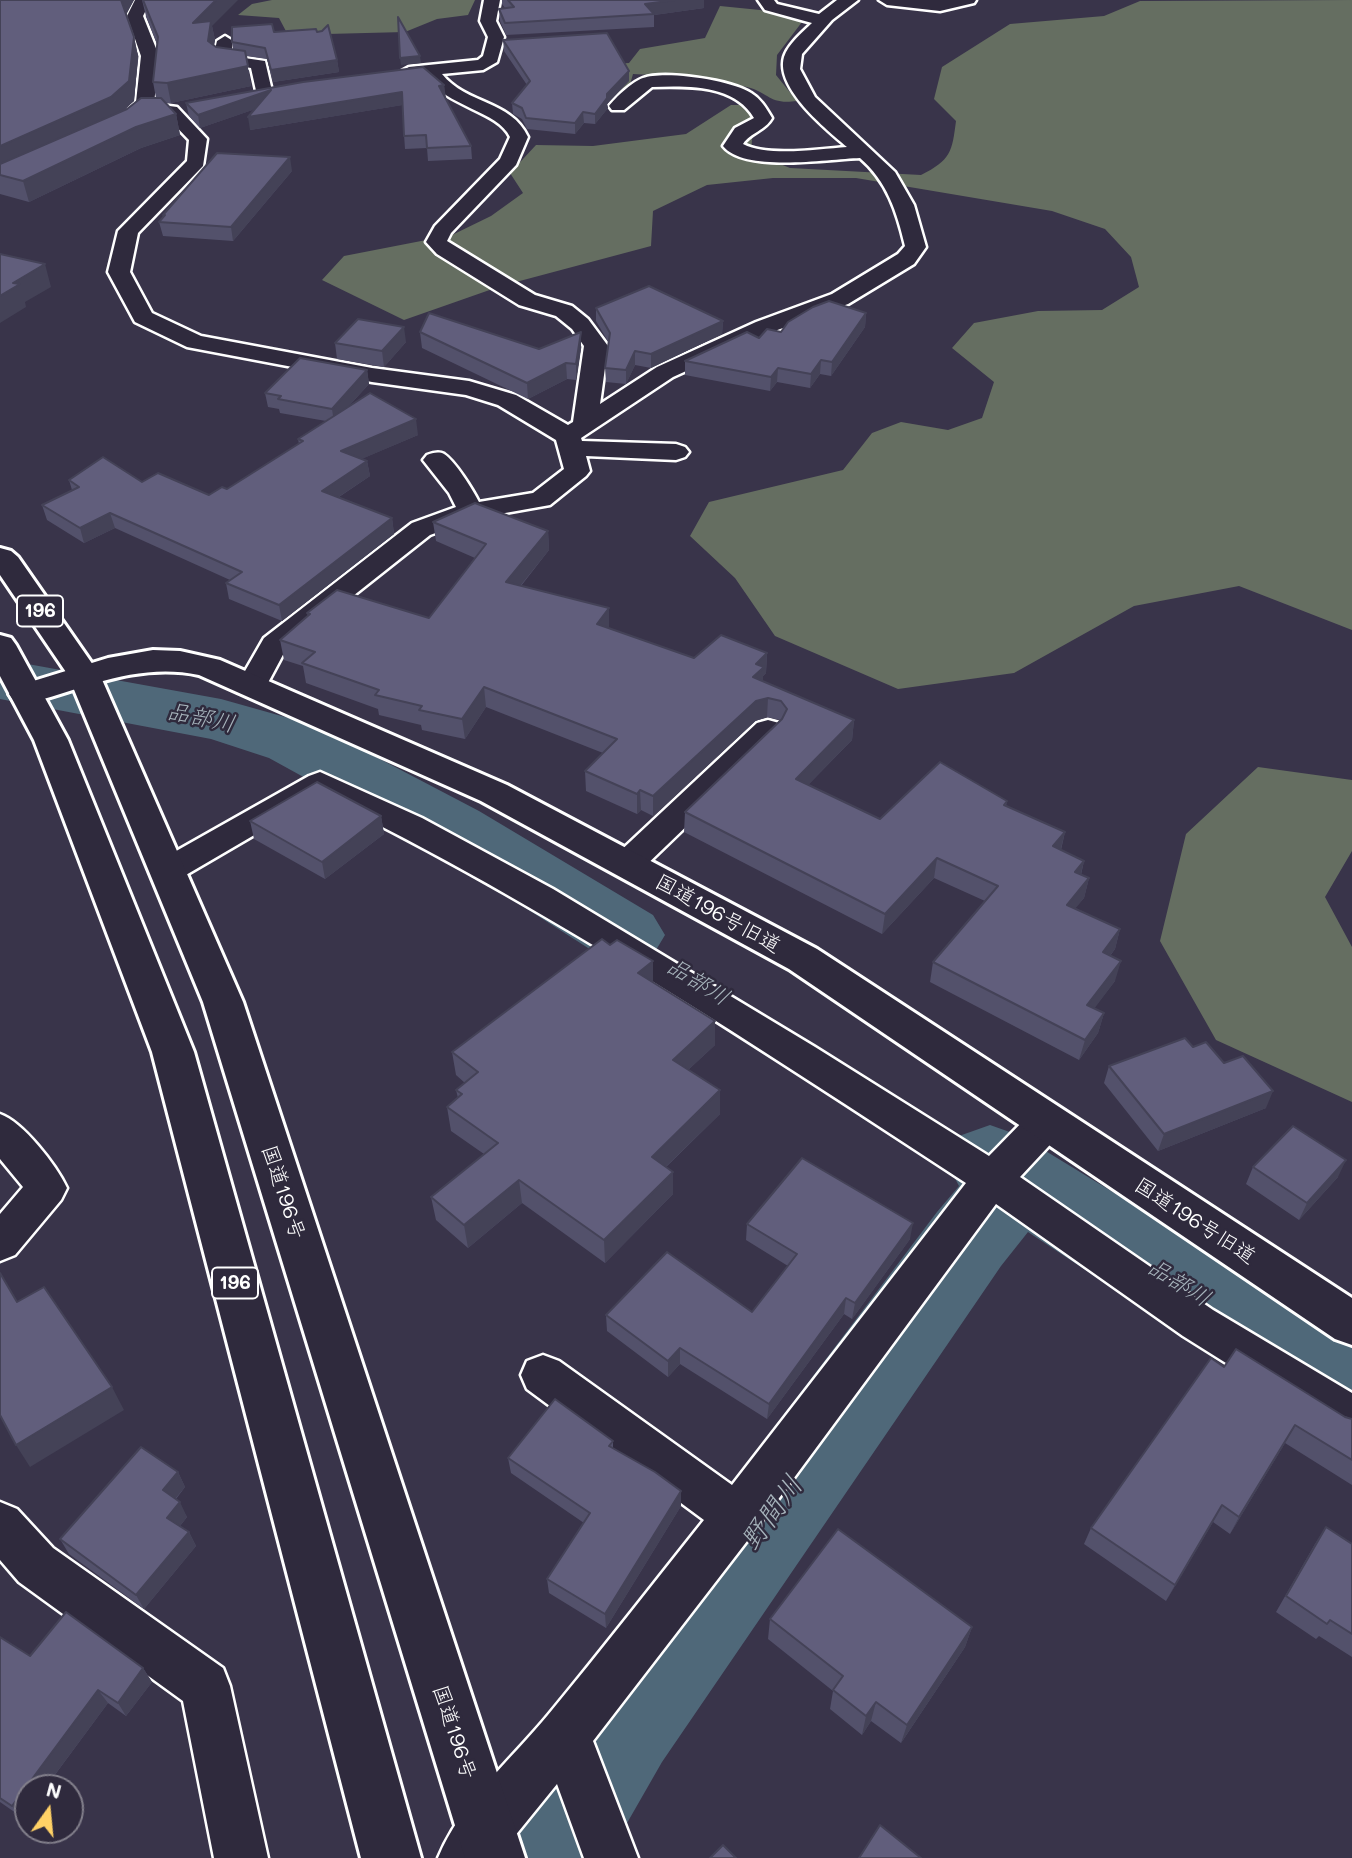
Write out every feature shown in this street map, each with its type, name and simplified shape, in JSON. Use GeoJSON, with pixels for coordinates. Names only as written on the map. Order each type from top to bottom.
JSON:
{"type":"FeatureCollection","features":[{"type":"Feature","properties":{"kind":"main road","name":"国道196号"},"geometry":{"type":"LineString","coordinates":[[0,557],[87,671],[107,728],[223,1002],[484,1848]]}},
{"type":"Feature","properties":{"kind":"main road","name":"196"},"geometry":{"type":"LineString","coordinates":[[4,650],[33,707],[173,1052],[391,1858]]}},
{"type":"Feature","properties":{"kind":"main road","name":"国道196号旧道"},"geometry":{"type":"LineString","coordinates":[[33,707],[87,671],[153,660],[180,661],[208,667],[252,685],[494,793],[803,960],[1352,1324]]}},
{"type":"Feature","properties":{"kind":"street"},"geometry":{"type":"LineString","coordinates":[[111,129],[124,123],[145,104],[150,56],[135,16],[143,0]]}},
{"type":"Feature","properties":{"kind":"street"},"geometry":{"type":"LineString","coordinates":[[392,74],[484,65],[500,43],[488,21],[492,0]]}},
{"type":"Feature","properties":{"kind":"street"},"geometry":{"type":"LineString","coordinates":[[766,0],[771,7],[821,20]]}},
{"type":"Feature","properties":{"kind":"street"},"geometry":{"type":"LineString","coordinates":[[575,436],[665,372],[764,327],[840,299],[906,259],[916,247],[901,202],[883,169],[820,115],[792,74],[792,56],[821,20],[838,5],[850,0]]}},
{"type":"Feature","properties":{"kind":"street"},"geometry":{"type":"LineString","coordinates":[[887,0],[940,6],[968,0]]}},
{"type":"Feature","properties":{"kind":"street"},"geometry":{"type":"LineString","coordinates":[[225,41],[222,58],[260,65],[262,92]]}},
{"type":"Feature","properties":{"kind":"street"},"geometry":{"type":"LineString","coordinates":[[252,685],[274,644],[421,529],[471,511],[541,499],[577,471],[575,436],[596,346],[580,324],[564,311],[527,300],[444,250],[436,242],[442,230],[509,161],[519,138],[513,124],[448,93],[438,85],[430,70]]}},
{"type":"Feature","properties":{"kind":"street"},"geometry":{"type":"LineString","coordinates":[[618,106],[647,82],[713,86],[738,92],[759,107],[763,117],[760,123],[743,132],[732,146],[739,153],[780,157],[827,152],[864,152]]}},
{"type":"Feature","properties":{"kind":"street"},"geometry":{"type":"LineString","coordinates":[[140,109],[171,111],[196,106]]}},
{"type":"Feature","properties":{"kind":"street"},"geometry":{"type":"LineString","coordinates":[[171,111],[198,139],[196,162],[128,231],[119,272],[143,317],[195,342],[372,375],[469,388],[507,400],[575,436],[676,452]]}},
{"type":"Feature","properties":{"kind":"street"},"geometry":{"type":"LineString","coordinates":[[436,460],[461,491],[471,511]]}},
{"type":"Feature","properties":{"kind":"street"},"geometry":{"type":"LineString","coordinates":[[627,864],[768,730]]}},
{"type":"Feature","properties":{"kind":"street"},"geometry":{"type":"LineString","coordinates":[[167,871],[320,783],[410,825],[541,898],[802,1057],[994,1180],[1198,1324],[1352,1417]]}},
{"type":"Feature","properties":{"kind":"street"},"geometry":{"type":"LineString","coordinates":[[484,1848],[565,1735],[737,1516],[994,1180],[1046,1123]]}},
{"type":"Feature","properties":{"kind":"street"},"geometry":{"type":"LineString","coordinates":[[0,1130],[47,1188],[0,1242]]}},
{"type":"Feature","properties":{"kind":"street"},"geometry":{"type":"LineString","coordinates":[[543,1375],[737,1516]]}},
{"type":"Feature","properties":{"kind":"street"},"geometry":{"type":"LineString","coordinates":[[0,1525],[36,1564],[205,1686],[241,1858]]}},
{"type":"Feature","properties":{"kind":"street"},"geometry":{"type":"LineString","coordinates":[[565,1735],[611,1858]]}},
{"type":"Feature","properties":{"kind":"green space"},"geometry":{"type":"Polygon","coordinates":[[[272,0],[475,0],[468,15],[437,19],[405,32],[288,35],[279,18],[238,15],[252,4],[272,0]]]}},
{"type":"Feature","properties":{"kind":"green space"},"geometry":{"type":"Polygon","coordinates":[[[1352,0],[1352,630],[1239,586],[1134,606],[1014,673],[898,689],[775,636],[735,578],[690,536],[709,502],[843,470],[872,433],[901,422],[948,430],[982,418],[994,382],[952,348],[974,323],[1038,311],[1102,310],[1139,287],[1131,257],[1105,229],[1052,211],[856,178],[773,178],[707,185],[653,211],[651,246],[501,286],[404,320],[322,280],[344,256],[452,235],[491,216],[523,193],[510,173],[536,145],[593,146],[686,134],[731,105],[755,105],[751,152],[790,168],[921,175],[939,165],[948,154],[953,140],[956,121],[934,99],[942,67],[1010,24],[1104,16],[1140,1],[1352,0]]]}},
{"type":"Feature","properties":{"kind":"green space"},"geometry":{"type":"Polygon","coordinates":[[[720,6],[760,10],[802,22],[777,55],[776,75],[797,101],[775,100],[755,89],[719,81],[633,74],[627,95],[607,93],[557,68],[629,63],[640,49],[705,38],[720,6]]]}},
{"type":"Feature","properties":{"kind":"green space"},"geometry":{"type":"Polygon","coordinates":[[[1258,767],[1352,780],[1352,851],[1325,897],[1352,947],[1352,1102],[1216,1040],[1160,941],[1186,834],[1258,767]]]}},
{"type":"Feature","properties":{"kind":"building"},"geometry":{"type":"Polygon","coordinates":[[[0,0],[121,0],[134,37],[129,81],[111,97],[0,146],[0,0]]]}},
{"type":"Feature","properties":{"kind":"building"},"geometry":{"type":"Polygon","coordinates":[[[143,0],[216,0],[193,23],[211,21],[208,41],[216,47],[245,51],[248,66],[167,83],[153,82],[158,37],[143,0]]]}},
{"type":"Feature","properties":{"kind":"building"},"geometry":{"type":"Polygon","coordinates":[[[508,0],[675,0],[645,4],[654,14],[505,23],[499,9],[514,7],[508,0]]]}},
{"type":"Feature","properties":{"kind":"building"},"geometry":{"type":"Polygon","coordinates":[[[398,17],[420,56],[400,58],[398,17]]]}},
{"type":"Feature","properties":{"kind":"building"},"geometry":{"type":"Polygon","coordinates":[[[272,24],[274,32],[316,29],[317,32],[328,25],[337,60],[271,70],[265,48],[232,42],[232,27],[272,24]]]}},
{"type":"Feature","properties":{"kind":"building"},"geometry":{"type":"Polygon","coordinates":[[[607,33],[629,71],[607,94],[595,114],[583,112],[575,123],[526,118],[522,108],[512,103],[530,81],[503,40],[607,33]]]}},
{"type":"Feature","properties":{"kind":"building"},"geometry":{"type":"Polygon","coordinates":[[[423,67],[444,85],[439,86],[471,146],[427,148],[426,135],[404,136],[402,92],[248,117],[271,90],[198,115],[186,103],[303,82],[423,67]]]}},
{"type":"Feature","properties":{"kind":"building"},"geometry":{"type":"Polygon","coordinates":[[[141,98],[161,98],[176,114],[136,127],[23,181],[0,175],[0,164],[127,109],[141,98]]]}},
{"type":"Feature","properties":{"kind":"building"},"geometry":{"type":"Polygon","coordinates":[[[217,153],[290,157],[231,227],[159,222],[163,215],[217,153]]]}},
{"type":"Feature","properties":{"kind":"building"},"geometry":{"type":"Polygon","coordinates":[[[0,254],[45,264],[13,283],[20,284],[0,296],[0,254]]]}},
{"type":"Feature","properties":{"kind":"building"},"geometry":{"type":"Polygon","coordinates":[[[649,286],[723,321],[651,354],[635,351],[626,370],[605,368],[610,333],[596,308],[649,286]]]}},
{"type":"Feature","properties":{"kind":"building"},"geometry":{"type":"Polygon","coordinates":[[[829,301],[866,313],[832,362],[821,360],[811,374],[778,368],[771,377],[685,361],[747,332],[759,338],[767,329],[781,332],[788,322],[829,301]]]}},
{"type":"Feature","properties":{"kind":"building"},"geometry":{"type":"Polygon","coordinates":[[[429,313],[539,349],[581,332],[576,364],[566,363],[527,383],[420,332],[429,313]]]}},
{"type":"Feature","properties":{"kind":"building"},"geometry":{"type":"Polygon","coordinates":[[[358,319],[404,327],[382,351],[335,343],[358,319]]]}},
{"type":"Feature","properties":{"kind":"building"},"geometry":{"type":"Polygon","coordinates":[[[300,358],[367,370],[332,409],[278,399],[281,396],[265,393],[300,358]]]}},
{"type":"Feature","properties":{"kind":"building"},"geometry":{"type":"Polygon","coordinates":[[[370,393],[416,419],[341,451],[367,461],[322,491],[392,518],[279,605],[226,583],[242,572],[110,513],[80,528],[42,505],[79,487],[69,480],[103,457],[142,482],[158,473],[209,495],[222,487],[227,489],[303,441],[298,439],[370,393]]]}},
{"type":"Feature","properties":{"kind":"building"},"geometry":{"type":"Polygon","coordinates":[[[475,503],[548,531],[506,582],[609,608],[597,624],[694,658],[721,635],[767,653],[756,664],[764,667],[753,677],[854,720],[796,779],[880,819],[940,762],[1007,801],[1004,805],[1065,832],[1053,846],[1084,861],[1075,872],[1089,878],[1067,905],[1120,929],[1103,952],[1121,961],[1087,1005],[1104,1013],[1085,1040],[933,962],[998,886],[937,858],[885,914],[685,812],[782,719],[787,709],[781,701],[768,698],[756,701],[653,796],[640,790],[637,794],[585,771],[617,739],[484,687],[462,719],[419,710],[422,706],[375,695],[379,690],[302,663],[315,652],[280,640],[310,614],[307,613],[337,590],[429,618],[486,544],[433,522],[475,503]]]}},
{"type":"Feature","properties":{"kind":"building"},"geometry":{"type":"Polygon","coordinates":[[[317,782],[381,816],[322,862],[250,821],[317,782]]]}},
{"type":"Feature","properties":{"kind":"building"},"geometry":{"type":"Polygon","coordinates":[[[602,939],[610,945],[617,940],[653,961],[638,973],[715,1021],[673,1060],[720,1090],[652,1157],[673,1172],[604,1240],[519,1180],[464,1225],[431,1197],[498,1143],[447,1107],[462,1094],[456,1090],[478,1072],[452,1052],[602,939]]]}},
{"type":"Feature","properties":{"kind":"building"},"geometry":{"type":"Polygon","coordinates":[[[1185,1038],[1193,1047],[1206,1042],[1224,1063],[1243,1056],[1273,1091],[1164,1134],[1109,1066],[1185,1038]]]}},
{"type":"Feature","properties":{"kind":"building"},"geometry":{"type":"Polygon","coordinates":[[[1293,1126],[1346,1160],[1307,1203],[1253,1167],[1293,1126]]]}},
{"type":"Feature","properties":{"kind":"building"},"geometry":{"type":"Polygon","coordinates":[[[802,1158],[913,1223],[855,1303],[846,1298],[769,1404],[680,1348],[668,1361],[606,1315],[667,1252],[752,1312],[797,1254],[747,1224],[802,1158]]]}},
{"type":"Feature","properties":{"kind":"building"},"geometry":{"type":"Polygon","coordinates":[[[0,1273],[17,1302],[44,1287],[112,1387],[16,1445],[0,1415],[0,1273]]]}},
{"type":"Feature","properties":{"kind":"building"},"geometry":{"type":"Polygon","coordinates":[[[1236,1349],[1352,1419],[1352,1460],[1295,1425],[1239,1517],[1222,1505],[1175,1585],[1091,1528],[1211,1358],[1224,1367],[1236,1349]]]}},
{"type":"Feature","properties":{"kind":"building"},"geometry":{"type":"Polygon","coordinates":[[[555,1399],[613,1441],[609,1446],[655,1472],[681,1491],[605,1614],[547,1579],[590,1513],[508,1458],[555,1399]]]}},
{"type":"Feature","properties":{"kind":"building"},"geometry":{"type":"Polygon","coordinates":[[[141,1447],[178,1472],[163,1490],[180,1502],[167,1518],[189,1532],[136,1595],[60,1539],[141,1447]]]}},
{"type":"Feature","properties":{"kind":"building"},"geometry":{"type":"Polygon","coordinates":[[[1326,1527],[1352,1544],[1352,1634],[1330,1620],[1327,1624],[1286,1596],[1326,1527]]]}},
{"type":"Feature","properties":{"kind":"building"},"geometry":{"type":"Polygon","coordinates":[[[838,1529],[972,1627],[907,1725],[876,1702],[866,1716],[833,1690],[843,1676],[770,1619],[838,1529]]]}},
{"type":"Feature","properties":{"kind":"building"},"geometry":{"type":"Polygon","coordinates":[[[66,1612],[143,1668],[118,1703],[98,1690],[36,1774],[14,1774],[12,1806],[0,1798],[0,1637],[30,1656],[66,1612]]]}},
{"type":"Feature","properties":{"kind":"building"},"geometry":{"type":"Polygon","coordinates":[[[880,1825],[921,1858],[859,1858],[880,1825]]]}},
{"type":"Feature","properties":{"kind":"building"},"geometry":{"type":"Polygon","coordinates":[[[723,1845],[736,1858],[710,1858],[723,1845]]]}},
{"type":"Feature","properties":{"kind":"waterway","name":"品部川"},"geometry":{"type":"LineString","coordinates":[[0,679],[221,720],[293,742],[453,828],[626,935]]}},
{"type":"Feature","properties":{"kind":"waterway","name":"品部川"},"geometry":{"type":"LineString","coordinates":[[990,1161],[1019,1179]]}},
{"type":"Feature","properties":{"kind":"waterway","name":"野間川"},"geometry":{"type":"LineString","coordinates":[[541,1858],[622,1722],[969,1239],[1019,1179]]}},
{"type":"Feature","properties":{"kind":"waterway","name":"品部川"},"geometry":{"type":"LineString","coordinates":[[1019,1179],[1352,1391]]}}]}
